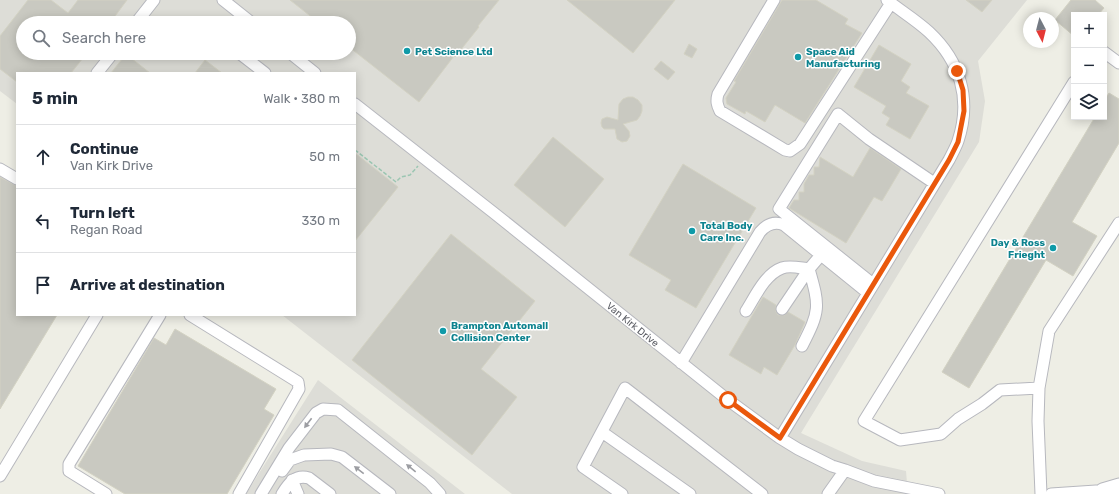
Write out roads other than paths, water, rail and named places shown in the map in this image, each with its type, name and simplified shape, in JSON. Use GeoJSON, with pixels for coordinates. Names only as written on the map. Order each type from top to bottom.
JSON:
{"type":"FeatureCollection","features":[{"type":"Feature","properties":{"kind":"street"},"geometry":{"type":"LineString","coordinates":[[141,16],[154,0]]}},
{"type":"Feature","properties":{"kind":"street"},"geometry":{"type":"LineString","coordinates":[[223,0],[243,16]]}},
{"type":"Feature","properties":{"kind":"street"},"geometry":{"type":"LineString","coordinates":[[774,0],[716,99],[720,112],[785,150],[790,151],[800,144],[889,1],[928,30],[946,50],[957,71],[963,90],[964,111],[958,142],[780,438]]}},
{"type":"Feature","properties":{"kind":"street"},"geometry":{"type":"LineString","coordinates":[[1107,54],[1119,62]]}},
{"type":"Feature","properties":{"kind":"street"},"geometry":{"type":"LineString","coordinates":[[98,72],[107,60]]}},
{"type":"Feature","properties":{"kind":"street"},"geometry":{"type":"LineString","coordinates":[[248,60],[264,72]]}},
{"type":"Feature","properties":{"kind":"street"},"geometry":{"type":"LineString","coordinates":[[297,60],[308,71]]}},
{"type":"Feature","properties":{"kind":"street"},"geometry":{"type":"LineString","coordinates":[[1039,388],[1000,390],[982,404],[958,419],[941,434],[900,440],[864,421],[1073,84]]}},
{"type":"Feature","properties":{"kind":"street","name":"Van Kirk Drive"},"geometry":{"type":"LineString","coordinates":[[356,105],[728,400],[780,438],[832,466],[874,480],[939,494]]}},
{"type":"Feature","properties":{"kind":"street"},"geometry":{"type":"LineString","coordinates":[[871,288],[779,209],[838,114],[869,139],[934,184]]}},
{"type":"Feature","properties":{"kind":"street"},"geometry":{"type":"LineString","coordinates":[[0,169],[16,178]]}},
{"type":"Feature","properties":{"kind":"street"},"geometry":{"type":"LineString","coordinates":[[681,363],[764,227],[768,224],[780,223],[821,255],[871,288]]}},
{"type":"Feature","properties":{"kind":"street"},"geometry":{"type":"LineString","coordinates":[[1041,494],[1038,421],[1039,388],[1049,331],[1119,223]]}},
{"type":"Feature","properties":{"kind":"street"},"geometry":{"type":"LineString","coordinates":[[782,309],[809,268],[821,255]]}},
{"type":"Feature","properties":{"kind":"street"},"geometry":{"type":"LineString","coordinates":[[746,311],[761,287],[777,271],[787,267],[809,268]]}},
{"type":"Feature","properties":{"kind":"street"},"geometry":{"type":"LineString","coordinates":[[802,346],[812,326],[817,310],[816,295],[809,268]]}},
{"type":"Feature","properties":{"kind":"street"},"geometry":{"type":"LineString","coordinates":[[0,476],[96,316]]}},
{"type":"Feature","properties":{"kind":"street"},"geometry":{"type":"LineString","coordinates":[[106,494],[70,471],[69,464],[159,316]]}},
{"type":"Feature","properties":{"kind":"street"},"geometry":{"type":"LineString","coordinates":[[192,316],[298,382],[299,389],[239,494]]}},
{"type":"Feature","properties":{"kind":"street"},"geometry":{"type":"LineString","coordinates":[[622,494],[583,467],[625,388],[762,494]]}},
{"type":"Feature","properties":{"kind":"street"},"geometry":{"type":"LineString","coordinates":[[261,494],[289,448],[316,413],[323,409],[338,410],[430,483],[440,494]]}},
{"type":"Feature","properties":{"kind":"street"},"geometry":{"type":"LineString","coordinates":[[602,432],[690,494]]}},
{"type":"Feature","properties":{"kind":"street"},"geometry":{"type":"LineString","coordinates":[[267,494],[290,460],[304,455],[331,454],[342,457],[390,494]]}},
{"type":"Feature","properties":{"kind":"street"},"geometry":{"type":"LineString","coordinates":[[828,494],[845,470]]}},
{"type":"Feature","properties":{"kind":"street"},"geometry":{"type":"LineString","coordinates":[[282,494],[292,480],[300,477],[309,478],[330,494]]}},
{"type":"Feature","properties":{"kind":"street"},"geometry":{"type":"LineString","coordinates":[[292,480],[298,494]]}},
{"type":"Feature","properties":{"kind":"street"},"geometry":{"type":"LineString","coordinates":[[1096,491],[1119,484]]}},
{"type":"Feature","properties":{"kind":"street"},"geometry":{"type":"LineString","coordinates":[[1051,494],[1096,491],[1119,493]]}},
{"type":"Feature","properties":{"kind":"place","name":"Pet Science Ltd"},"geometry":{"type":"Point","coordinates":[407,51]}},
{"type":"Feature","properties":{"kind":"place","name":"Space Aid Manufacturing"},"geometry":{"type":"Point","coordinates":[798,57]}},
{"type":"Feature","properties":{"kind":"place","name":"Total Body Care Inc."},"geometry":{"type":"Point","coordinates":[692,231]}},
{"type":"Feature","properties":{"kind":"place","name":"Day & Ross Frieght"},"geometry":{"type":"Point","coordinates":[1053,248]}},
{"type":"Feature","properties":{"kind":"place","name":"Brampton Automall Collision Center"},"geometry":{"type":"Point","coordinates":[443,331]}}]}
